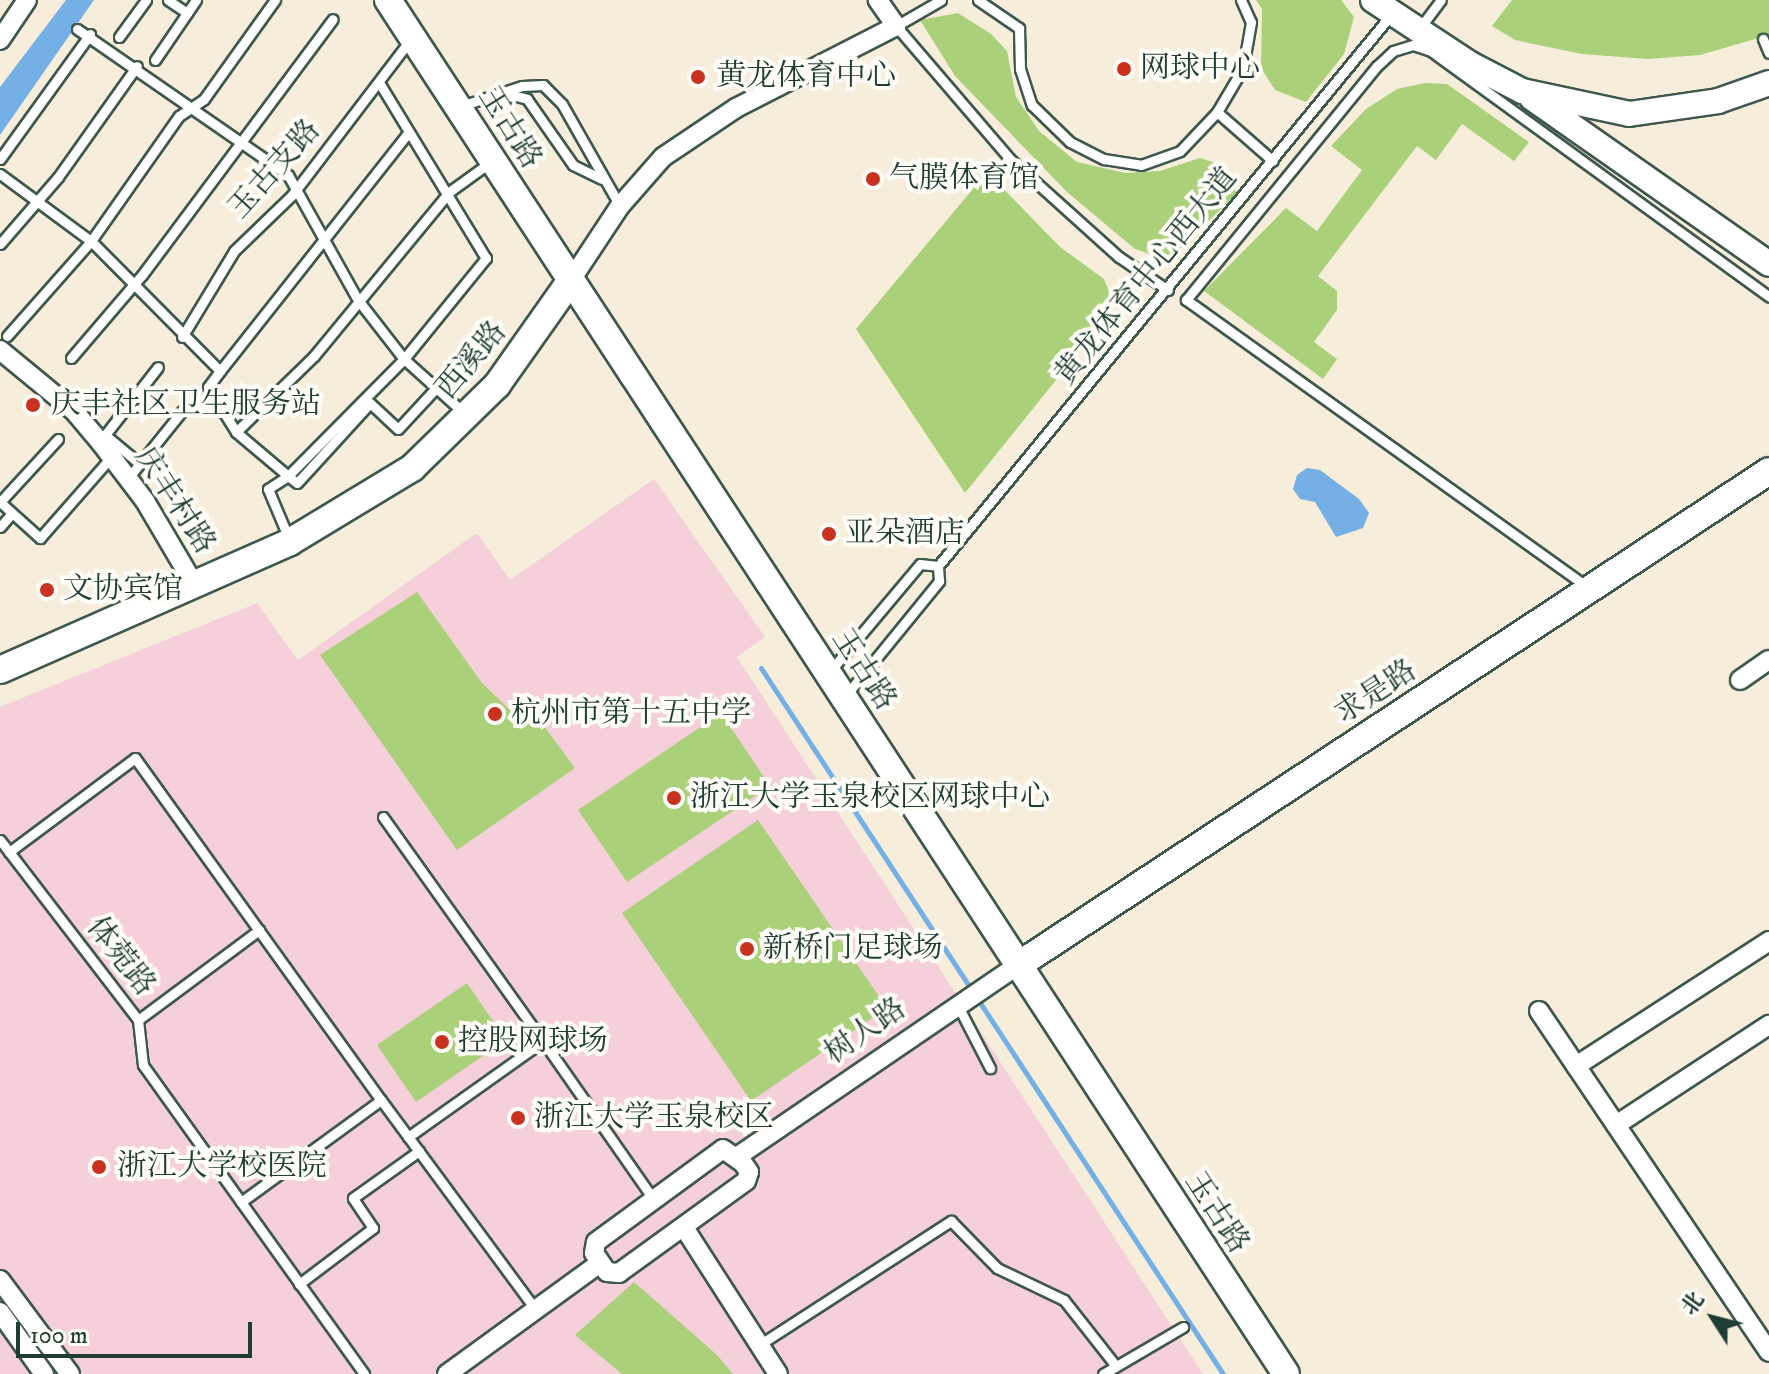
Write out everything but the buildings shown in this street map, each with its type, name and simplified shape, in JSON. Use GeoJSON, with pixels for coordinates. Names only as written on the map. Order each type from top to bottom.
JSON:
{"type":"FeatureCollection","features":[{"type":"Feature","properties":{"kind":"main road","name":"玉古路"},"geometry":{"type":"LineString","coordinates":[[388,0],[569,283],[844,698],[1006,973],[1286,1374]]}},
{"type":"Feature","properties":{"kind":"main road","name":"西溪路"},"geometry":{"type":"LineString","coordinates":[[0,670],[290,542],[412,468],[469,416],[537,333],[569,283]]}},
{"type":"Feature","properties":{"kind":"main road","name":"求是路"},"geometry":{"type":"LineString","coordinates":[[1006,973],[1769,471]]}},
{"type":"Feature","properties":{"kind":"street"},"geometry":{"type":"LineString","coordinates":[[0,40],[27,0]]}},
{"type":"Feature","properties":{"kind":"street"},"geometry":{"type":"LineString","coordinates":[[878,0],[896,26]]}},
{"type":"Feature","properties":{"kind":"street"},"geometry":{"type":"LineString","coordinates":[[1381,8],[1417,32],[1522,91],[1769,264]]}},
{"type":"Feature","properties":{"kind":"street","name":"西溪路"},"geometry":{"type":"LineString","coordinates":[[569,283],[620,206],[663,157],[696,132],[896,26]]}},
{"type":"Feature","properties":{"kind":"street"},"geometry":{"type":"LineString","coordinates":[[1522,91],[1629,114],[1718,101],[1769,83]]}},
{"type":"Feature","properties":{"kind":"street","name":"庆丰村路"},"geometry":{"type":"LineString","coordinates":[[4,343],[74,411],[112,456],[134,471],[195,586]]}},
{"type":"Feature","properties":{"kind":"street"},"geometry":{"type":"LineString","coordinates":[[1740,680],[1769,660]]}},
{"type":"Feature","properties":{"kind":"street"},"geometry":{"type":"LineString","coordinates":[[1576,1066],[1769,941]]}},
{"type":"Feature","properties":{"kind":"street","name":"树人路"},"geometry":{"type":"LineString","coordinates":[[741,1160],[1006,973]]}},
{"type":"Feature","properties":{"kind":"street"},"geometry":{"type":"LineString","coordinates":[[1539,1011],[1769,1352]]}},
{"type":"Feature","properties":{"kind":"street"},"geometry":{"type":"LineString","coordinates":[[1616,1125],[1769,1025]]}},
{"type":"Feature","properties":{"kind":"street"},"geometry":{"type":"LineString","coordinates":[[723,1149],[741,1160],[749,1172],[746,1181],[685,1229],[619,1273],[607,1272],[594,1253],[596,1242],[723,1149]]}},
{"type":"Feature","properties":{"kind":"street"},"geometry":{"type":"LineString","coordinates":[[685,1229],[778,1374]]}},
{"type":"Feature","properties":{"kind":"street"},"geometry":{"type":"LineString","coordinates":[[447,1374],[600,1263]]}},
{"type":"Feature","properties":{"kind":"street"},"geometry":{"type":"LineString","coordinates":[[0,1280],[14,1329],[70,1374]]}},
{"type":"Feature","properties":{"kind":"street"},"geometry":{"type":"LineString","coordinates":[[0,1312],[44,1374]]}},
{"type":"Feature","properties":{"kind":"lane"},"geometry":{"type":"LineString","coordinates":[[119,37],[146,0]]}},
{"type":"Feature","properties":{"kind":"lane"},"geometry":{"type":"LineString","coordinates":[[168,0],[187,13]]}},
{"type":"Feature","properties":{"kind":"lane"},"geometry":{"type":"LineString","coordinates":[[155,60],[196,0]]}},
{"type":"Feature","properties":{"kind":"lane"},"geometry":{"type":"LineString","coordinates":[[4,343],[91,241],[179,116],[194,106],[275,0]]}},
{"type":"Feature","properties":{"kind":"lane"},"geometry":{"type":"LineString","coordinates":[[941,0],[896,26],[1010,159],[1119,257],[1168,290]]}},
{"type":"Feature","properties":{"kind":"lane"},"geometry":{"type":"LineString","coordinates":[[978,0],[1019,28],[1020,69],[1032,105],[1070,142],[1104,159],[1141,165],[1180,151],[1217,112],[1243,68],[1251,22],[1241,0]]}},
{"type":"Feature","properties":{"kind":"lane"},"geometry":{"type":"LineString","coordinates":[[1417,32],[1441,0]]}},
{"type":"Feature","properties":{"kind":"lane","name":"黄龙体育中心西大道"},"geometry":{"type":"LineString","coordinates":[[844,698],[939,581],[938,566],[1273,161],[1381,8]]}},
{"type":"Feature","properties":{"kind":"lane"},"geometry":{"type":"LineString","coordinates":[[71,358],[131,282],[142,275],[233,148],[245,142],[333,19]]}},
{"type":"Feature","properties":{"kind":"lane"},"geometry":{"type":"LineString","coordinates":[[77,29],[90,34],[137,66],[288,175],[358,300],[404,359],[469,416]]}},
{"type":"Feature","properties":{"kind":"lane"},"geometry":{"type":"LineString","coordinates":[[0,159],[90,34]]}},
{"type":"Feature","properties":{"kind":"lane","name":"玉古支路"},"geometry":{"type":"LineString","coordinates":[[182,337],[234,251],[297,189],[380,84],[411,38]]}},
{"type":"Feature","properties":{"kind":"lane"},"geometry":{"type":"LineString","coordinates":[[1763,39],[1769,53]]}},
{"type":"Feature","properties":{"kind":"lane"},"geometry":{"type":"LineString","coordinates":[[1592,590],[1186,300],[1377,66],[1393,51],[1413,45],[1431,51],[1769,297]]}},
{"type":"Feature","properties":{"kind":"lane"},"geometry":{"type":"LineString","coordinates":[[0,244],[37,201],[137,66]]}},
{"type":"Feature","properties":{"kind":"lane"},"geometry":{"type":"LineString","coordinates":[[290,542],[268,489],[288,476],[404,359],[486,258],[449,192],[408,133],[380,84]]}},
{"type":"Feature","properties":{"kind":"lane"},"geometry":{"type":"LineString","coordinates":[[458,107],[522,86],[550,91],[620,206]]}},
{"type":"Feature","properties":{"kind":"lane"},"geometry":{"type":"LineString","coordinates":[[498,93],[527,99],[573,165],[602,179]]}},
{"type":"Feature","properties":{"kind":"lane"},"geometry":{"type":"LineString","coordinates":[[1217,112],[1273,161]]}},
{"type":"Feature","properties":{"kind":"lane"},"geometry":{"type":"LineString","coordinates":[[408,133],[208,387],[236,432],[297,483],[370,403],[398,429],[435,389]]}},
{"type":"Feature","properties":{"kind":"lane"},"geometry":{"type":"LineString","coordinates":[[236,432],[314,356],[449,192],[491,161]]}},
{"type":"Feature","properties":{"kind":"lane"},"geometry":{"type":"LineString","coordinates":[[0,174],[91,241],[182,337],[220,371]]}},
{"type":"Feature","properties":{"kind":"lane"},"geometry":{"type":"LineString","coordinates":[[158,367],[105,435],[134,471],[182,411]]}},
{"type":"Feature","properties":{"kind":"lane"},"geometry":{"type":"LineString","coordinates":[[58,439],[0,502],[40,538],[112,456]]}},
{"type":"Feature","properties":{"kind":"lane"},"geometry":{"type":"LineString","coordinates":[[0,527],[12,513]]}},
{"type":"Feature","properties":{"kind":"lane","name":"黄龙体育中心西大道"},"geometry":{"type":"LineString","coordinates":[[828,673],[920,564],[938,566]]}},
{"type":"Feature","properties":{"kind":"lane"},"geometry":{"type":"LineString","coordinates":[[9,852],[135,758],[536,1310]]}},
{"type":"Feature","properties":{"kind":"lane"},"geometry":{"type":"LineString","coordinates":[[383,817],[654,1200]]}},
{"type":"Feature","properties":{"kind":"lane","name":"体菀路"},"geometry":{"type":"LineString","coordinates":[[0,840],[138,1020],[143,1065],[364,1374]]}},
{"type":"Feature","properties":{"kind":"lane"},"geometry":{"type":"LineString","coordinates":[[138,1020],[259,930]]}},
{"type":"Feature","properties":{"kind":"lane"},"geometry":{"type":"LineString","coordinates":[[963,1002],[990,1068]]}},
{"type":"Feature","properties":{"kind":"lane"},"geometry":{"type":"LineString","coordinates":[[408,1137],[543,1041]]}},
{"type":"Feature","properties":{"kind":"lane"},"geometry":{"type":"LineString","coordinates":[[241,1202],[381,1100]]}},
{"type":"Feature","properties":{"kind":"lane"},"geometry":{"type":"LineString","coordinates":[[299,1284],[373,1228],[353,1198],[419,1151]]}},
{"type":"Feature","properties":{"kind":"lane"},"geometry":{"type":"LineString","coordinates":[[759,1345],[951,1221],[997,1268],[1064,1300],[1116,1366]]}},
{"type":"Feature","properties":{"kind":"lane"},"geometry":{"type":"LineString","coordinates":[[1103,1374],[1183,1327]]}},
{"type":"Feature","properties":{"kind":"shaded area","name":"浙江大学玉泉校区"},"geometry":{"type":"Polygon","coordinates":[[[654,479],[765,637],[737,657],[1203,1374],[0,1374],[0,707],[257,603],[298,660],[477,533],[510,580],[654,479]]]}},
{"type":"Feature","properties":{"kind":"green space"},"geometry":{"type":"Polygon","coordinates":[[[1256,0],[1341,0],[1354,17],[1344,54],[1306,102],[1275,90],[1261,68],[1262,9],[1256,0]]]}},
{"type":"Feature","properties":{"kind":"green space"},"geometry":{"type":"Polygon","coordinates":[[[1512,0],[1769,0],[1769,35],[1700,55],[1648,59],[1582,54],[1515,40],[1492,26],[1512,0]]]}},
{"type":"Feature","properties":{"kind":"green space"},"geometry":{"type":"Polygon","coordinates":[[[958,13],[991,34],[1007,51],[1016,97],[1039,131],[1077,162],[1125,173],[1160,171],[1200,158],[1216,163],[1237,193],[1169,260],[1135,249],[1067,192],[955,76],[920,20],[958,13]]]}},
{"type":"Feature","properties":{"kind":"green space"},"geometry":{"type":"Polygon","coordinates":[[[1425,83],[1447,84],[1529,142],[1514,161],[1462,124],[1436,160],[1417,146],[1318,276],[1337,291],[1337,310],[1314,342],[1337,359],[1323,379],[1204,291],[1286,208],[1317,231],[1362,170],[1331,146],[1366,109],[1397,89],[1425,83]]]}},
{"type":"Feature","properties":{"kind":"green space"},"geometry":{"type":"Polygon","coordinates":[[[987,172],[1060,247],[1104,279],[1112,299],[1102,323],[965,493],[856,329],[987,172]]]}},
{"type":"Feature","properties":{"kind":"green space"},"geometry":{"type":"Polygon","coordinates":[[[417,592],[482,683],[520,720],[535,714],[575,768],[457,850],[320,655],[417,592]]]}},
{"type":"Feature","properties":{"kind":"green space","name":"浙江大学玉泉校区网球中心"},"geometry":{"type":"Polygon","coordinates":[[[721,713],[770,786],[627,882],[578,810],[721,713]]]}},
{"type":"Feature","properties":{"kind":"green space","name":"新桥门足球场"},"geometry":{"type":"Polygon","coordinates":[[[758,820],[887,1008],[751,1101],[622,913],[758,820]]]}},
{"type":"Feature","properties":{"kind":"green space","name":"控股网球场"},"geometry":{"type":"Polygon","coordinates":[[[467,983],[506,1040],[416,1102],[377,1045],[467,983]]]}},
{"type":"Feature","properties":{"kind":"green space"},"geometry":{"type":"Polygon","coordinates":[[[634,1282],[717,1355],[733,1374],[622,1374],[575,1335],[634,1282]]]}},
{"type":"Feature","properties":{"kind":"water"},"geometry":{"type":"Polygon","coordinates":[[[66,0],[94,0],[0,135],[0,87],[66,0]]]}},
{"type":"Feature","properties":{"kind":"water"},"geometry":{"type":"Polygon","coordinates":[[[1307,468],[1320,470],[1359,499],[1369,513],[1363,528],[1336,537],[1315,502],[1300,499],[1293,489],[1297,475],[1307,468]]]}},
{"type":"Feature","properties":{"kind":"waterway"},"geometry":{"type":"LineString","coordinates":[[761,668],[1223,1374]]}},
{"type":"Feature","properties":{"kind":"place","name":"网球中心"},"geometry":{"type":"Point","coordinates":[1124,69]}},
{"type":"Feature","properties":{"kind":"place","name":"黄龙体育中心"},"geometry":{"type":"Point","coordinates":[698,77]}},
{"type":"Feature","properties":{"kind":"place","name":"气膜体育馆"},"geometry":{"type":"Point","coordinates":[873,179]}},
{"type":"Feature","properties":{"kind":"place","name":"庆丰社区卫生服务站"},"geometry":{"type":"Point","coordinates":[33,405]}},
{"type":"Feature","properties":{"kind":"place","name":"亚朵酒店"},"geometry":{"type":"Point","coordinates":[829,534]}},
{"type":"Feature","properties":{"kind":"place","name":"文协宾馆"},"geometry":{"type":"Point","coordinates":[47,590]}},
{"type":"Feature","properties":{"kind":"place","name":"杭州市第十五中学"},"geometry":{"type":"Point","coordinates":[495,714]}},
{"type":"Feature","properties":{"kind":"place","name":"浙江大学玉泉校区网球中心"},"geometry":{"type":"Point","coordinates":[674,798]}},
{"type":"Feature","properties":{"kind":"place","name":"新桥门足球场"},"geometry":{"type":"Point","coordinates":[747,949]}},
{"type":"Feature","properties":{"kind":"place","name":"控股网球场"},"geometry":{"type":"Point","coordinates":[442,1042]}},
{"type":"Feature","properties":{"kind":"place","name":"浙江大学玉泉校区"},"geometry":{"type":"Point","coordinates":[518,1118]}},
{"type":"Feature","properties":{"kind":"place","name":"浙江大学校医院"},"geometry":{"type":"Point","coordinates":[99,1167]}}]}
